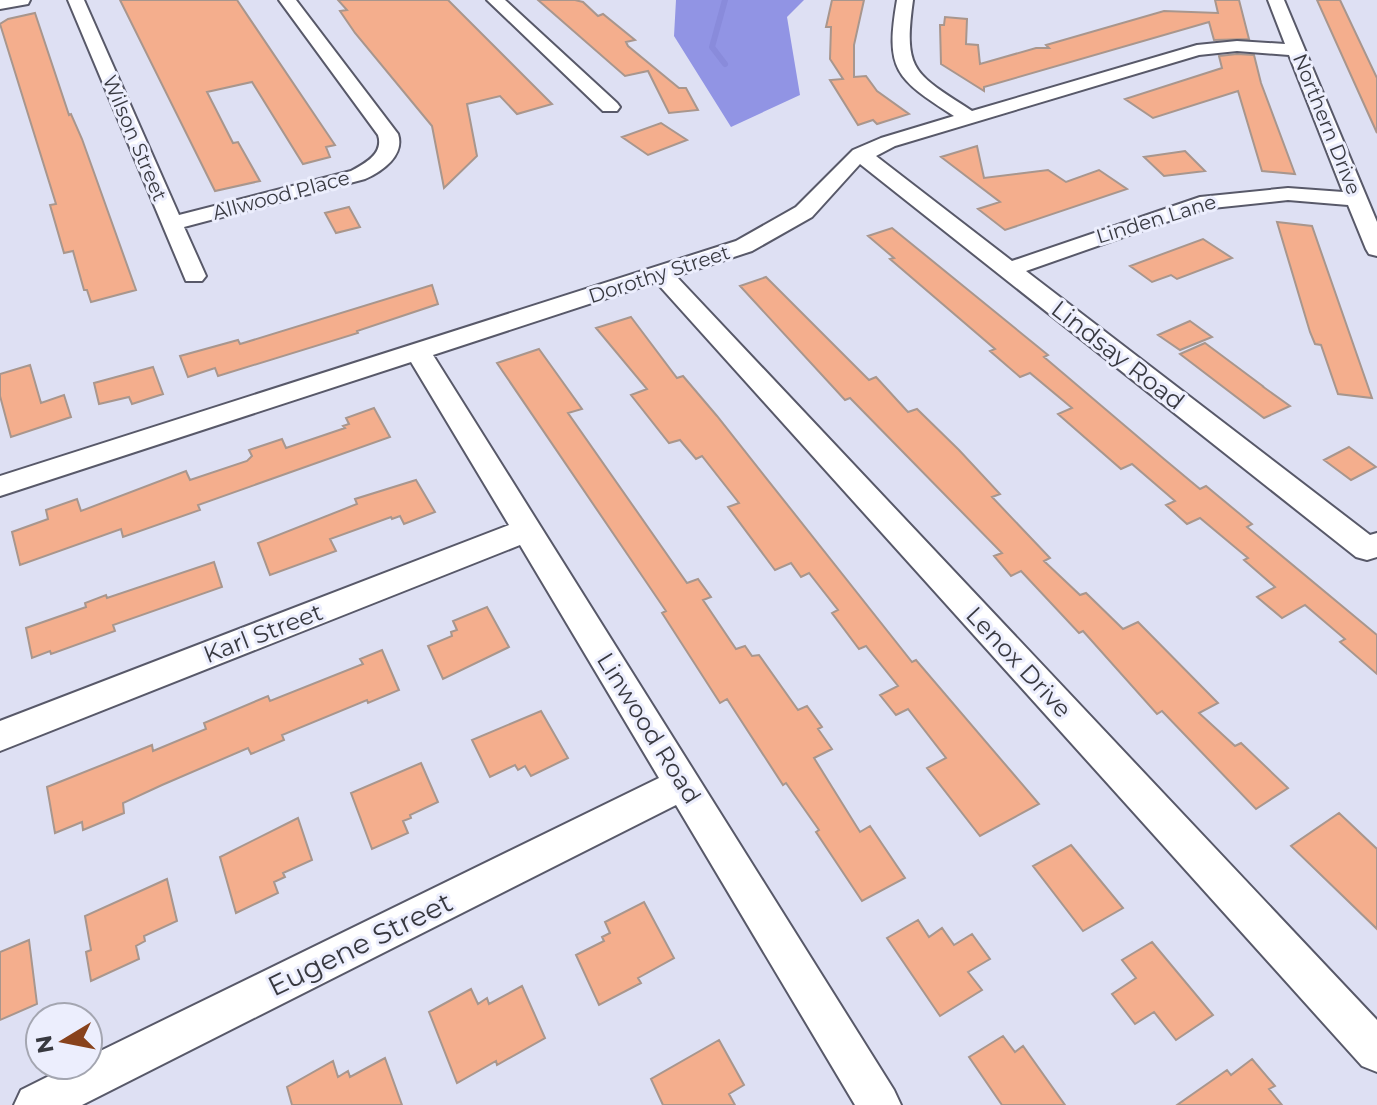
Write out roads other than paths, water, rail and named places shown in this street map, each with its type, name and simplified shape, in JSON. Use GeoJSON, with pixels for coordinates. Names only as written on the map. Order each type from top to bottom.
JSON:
{"type":"FeatureCollection","features":[{"type":"Feature","properties":{"kind":"street"},"geometry":{"type":"LineString","coordinates":[[0,4],[22,0]]}},
{"type":"Feature","properties":{"kind":"street","name":"Wilson Street"},"geometry":{"type":"LineString","coordinates":[[76,0],[194,276]]}},
{"type":"Feature","properties":{"kind":"street","name":"Allwood Place"},"geometry":{"type":"LineString","coordinates":[[171,224],[341,181],[372,168],[388,152],[391,143],[388,134],[287,0]]}},
{"type":"Feature","properties":{"kind":"street"},"geometry":{"type":"LineString","coordinates":[[495,0],[610,107]]}},
{"type":"Feature","properties":{"kind":"street"},"geometry":{"type":"LineString","coordinates":[[905,0],[899,43],[907,69],[918,81],[969,117]]}},
{"type":"Feature","properties":{"kind":"street","name":"Northern Drive"},"geometry":{"type":"LineString","coordinates":[[1276,0],[1377,249]]}},
{"type":"Feature","properties":{"kind":"street","name":"Dorothy Street"},"geometry":{"type":"LineString","coordinates":[[0,486],[744,246],[786,225],[820,198],[860,154],[969,117],[1197,50],[1237,46],[1296,50]]}},
{"type":"Feature","properties":{"kind":"street","name":"Lindsay Road"},"geometry":{"type":"LineString","coordinates":[[860,154],[1367,549],[1377,544]]}},
{"type":"Feature","properties":{"kind":"street","name":"Linden Lane"},"geometry":{"type":"LineString","coordinates":[[1008,270],[1200,203],[1278,195],[1357,199]]}},
{"type":"Feature","properties":{"kind":"street","name":"Lenox Drive"},"geometry":{"type":"LineString","coordinates":[[661,273],[1377,1051]]}},
{"type":"Feature","properties":{"kind":"street","name":"Linwood Road"},"geometry":{"type":"LineString","coordinates":[[418,352],[879,1105]]}},
{"type":"Feature","properties":{"kind":"street","name":"Karl Street"},"geometry":{"type":"LineString","coordinates":[[0,736],[527,530]]}},
{"type":"Feature","properties":{"kind":"street","name":"Eugene Street"},"geometry":{"type":"LineString","coordinates":[[36,1105],[684,783]]}},
{"type":"Feature","properties":{"kind":"waterway"},"geometry":{"type":"LineString","coordinates":[[725,0],[712,47],[725,64]]}}]}
